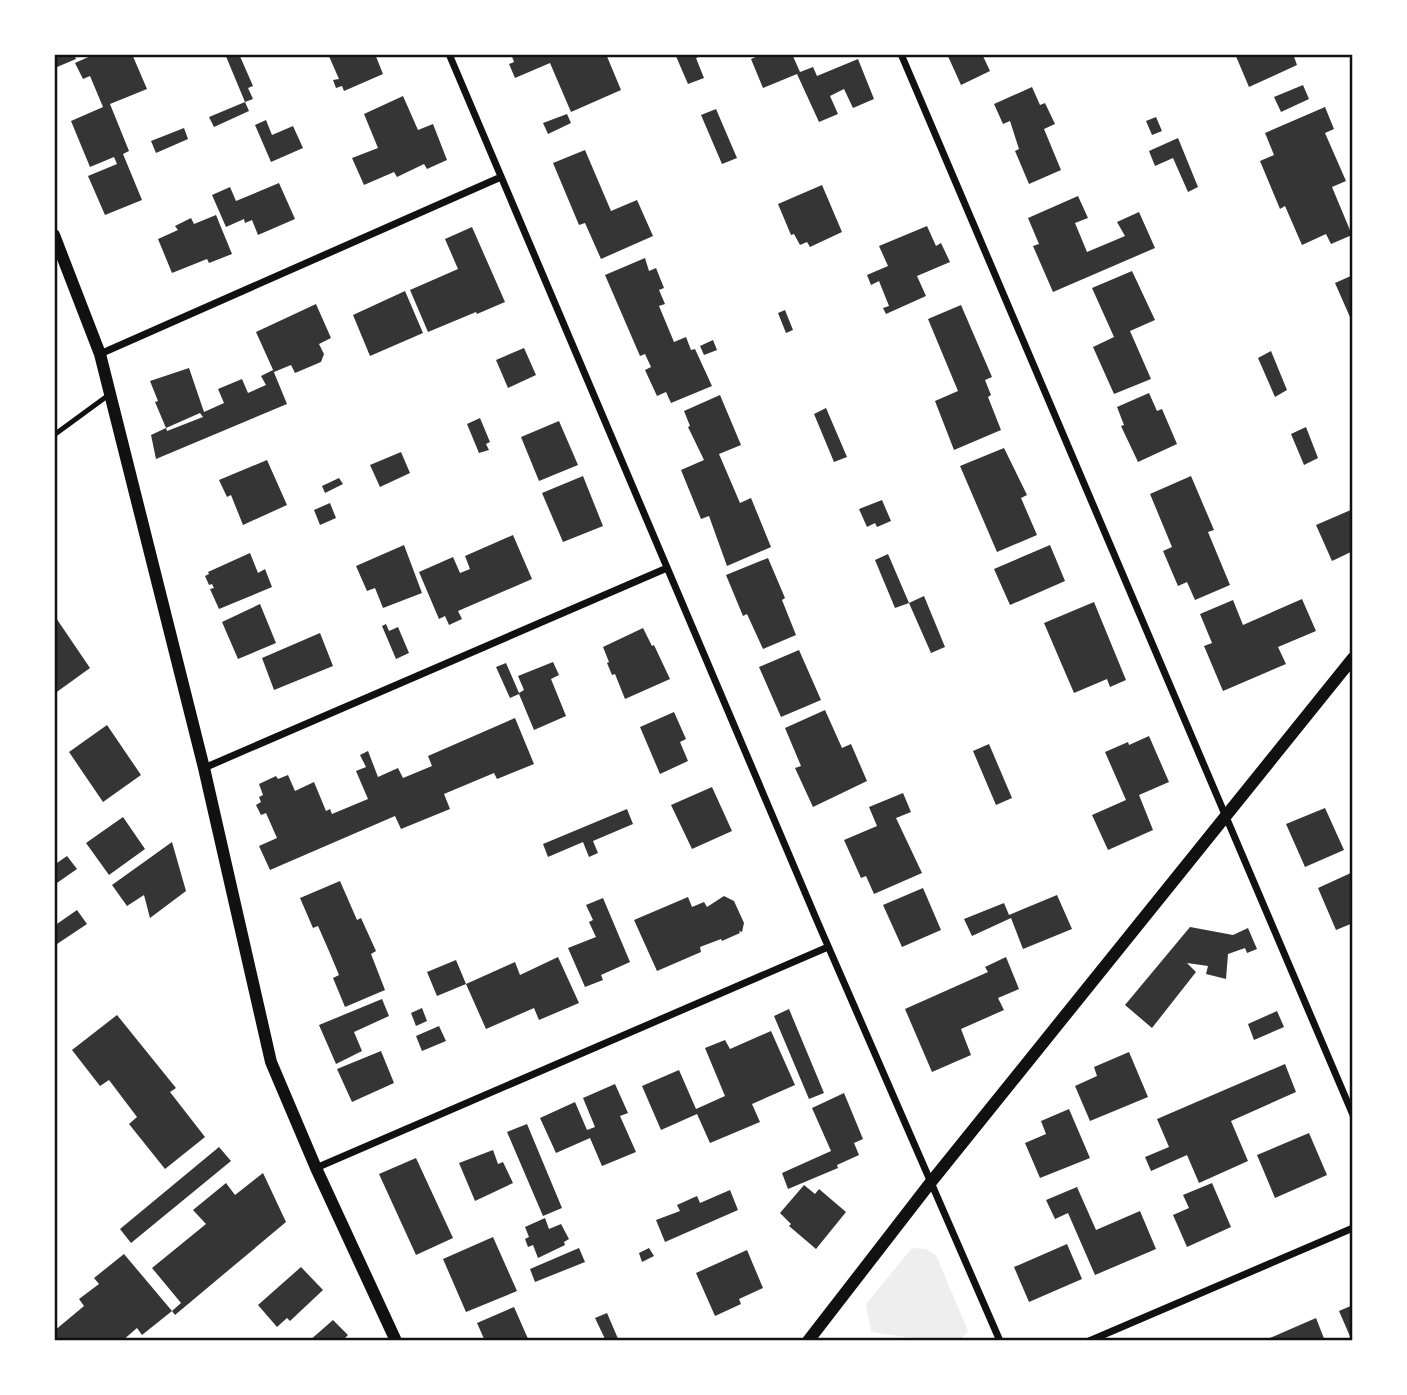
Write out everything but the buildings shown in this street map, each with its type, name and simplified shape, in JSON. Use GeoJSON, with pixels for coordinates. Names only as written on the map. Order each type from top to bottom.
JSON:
{"type":"FeatureCollection","features":[{"type":"Feature","properties":{"kind":"street"},"geometry":{"type":"LineString","coordinates":[[449,54],[828,947],[1000,1341]]}},
{"type":"Feature","properties":{"kind":"street"},"geometry":{"type":"LineString","coordinates":[[901,54],[1353,1115]]}},
{"type":"Feature","properties":{"kind":"street"},"geometry":{"type":"LineString","coordinates":[[100,354],[501,177]]}},
{"type":"Feature","properties":{"kind":"street"},"geometry":{"type":"LineString","coordinates":[[54,235],[100,354],[204,768],[271,1062],[316,1168],[396,1341]]}},
{"type":"Feature","properties":{"kind":"street"},"geometry":{"type":"LineString","coordinates":[[204,768],[667,568]]}},
{"type":"Feature","properties":{"kind":"street"},"geometry":{"type":"LineString","coordinates":[[815,1338],[931,1182],[1353,658]]}},
{"type":"Feature","properties":{"kind":"street"},"geometry":{"type":"LineString","coordinates":[[316,1168],[828,947]]}},
{"type":"Feature","properties":{"kind":"street"},"geometry":{"type":"LineString","coordinates":[[1089,1341],[1353,1228]]}},
{"type":"Feature","properties":{"kind":"lane"},"geometry":{"type":"LineString","coordinates":[[54,435],[110,394]]}},
{"type":"Feature","properties":{"kind":"shaded area"},"geometry":{"type":"Polygon","coordinates":[[[912,1248],[926,1249],[936,1255],[968,1331],[959,1341],[934,1341],[871,1332],[866,1304],[912,1248]]]}}]}
